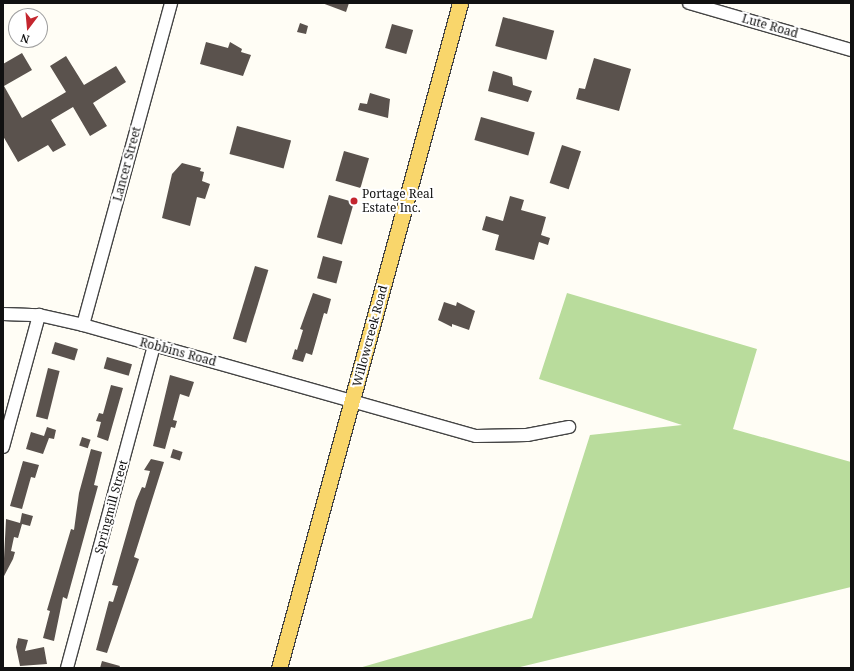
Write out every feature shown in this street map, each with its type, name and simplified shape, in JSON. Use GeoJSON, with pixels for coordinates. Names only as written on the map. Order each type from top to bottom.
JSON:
{"type":"FeatureCollection","features":[{"type":"Feature","properties":{"kind":"main road","name":"Willowcreek Road"},"geometry":{"type":"LineString","coordinates":[[279,668],[460,3]]}},
{"type":"Feature","properties":{"kind":"street","name":"Lancer Street"},"geometry":{"type":"LineString","coordinates":[[83,326],[170,3]]}},
{"type":"Feature","properties":{"kind":"street","name":"Lute Road"},"geometry":{"type":"LineString","coordinates":[[689,3],[851,50]]}},
{"type":"Feature","properties":{"kind":"street","name":"Robbins Road"},"geometry":{"type":"LineString","coordinates":[[3,314],[39,315],[83,326],[352,400],[476,436],[528,435],[569,427]]}},
{"type":"Feature","properties":{"kind":"street"},"geometry":{"type":"LineString","coordinates":[[3,447],[39,315]]}},
{"type":"Feature","properties":{"kind":"street","name":"Springmill Street"},"geometry":{"type":"LineString","coordinates":[[67,668],[154,346]]}},
{"type":"Feature","properties":{"kind":"green space"},"geometry":{"type":"Polygon","coordinates":[[[567,293],[757,349],[733,429],[851,462],[851,587],[516,668],[359,668],[532,618],[590,435],[682,425],[539,379],[567,293]]]}},
{"type":"Feature","properties":{"kind":"building"},"geometry":{"type":"Polygon","coordinates":[[[322,3],[349,3],[346,12],[322,3]]]}},
{"type":"Feature","properties":{"kind":"building"},"geometry":{"type":"Polygon","coordinates":[[[503,17],[554,31],[546,60],[495,46],[503,17]]]}},
{"type":"Feature","properties":{"kind":"building"},"geometry":{"type":"Polygon","coordinates":[[[300,23],[308,26],[306,34],[297,32],[300,23]]]}},
{"type":"Feature","properties":{"kind":"building"},"geometry":{"type":"Polygon","coordinates":[[[392,24],[413,30],[406,54],[385,48],[392,24]]]}},
{"type":"Feature","properties":{"kind":"building"},"geometry":{"type":"Polygon","coordinates":[[[206,42],[228,48],[230,42],[242,49],[241,52],[251,55],[243,76],[200,64],[206,42]]]}},
{"type":"Feature","properties":{"kind":"building"},"geometry":{"type":"Polygon","coordinates":[[[22,53],[32,70],[4,86],[22,118],[66,92],[50,66],[66,56],[84,85],[116,66],[126,82],[93,103],[107,126],[90,136],[73,107],[51,120],[66,145],[53,152],[48,145],[18,162],[3,136],[3,64],[22,53]]]}},
{"type":"Feature","properties":{"kind":"building"},"geometry":{"type":"Polygon","coordinates":[[[594,58],[631,69],[619,111],[576,99],[579,88],[585,89],[594,58]]]}},
{"type":"Feature","properties":{"kind":"building"},"geometry":{"type":"Polygon","coordinates":[[[493,71],[512,77],[513,85],[532,91],[528,102],[488,91],[493,71]]]}},
{"type":"Feature","properties":{"kind":"building"},"geometry":{"type":"Polygon","coordinates":[[[370,93],[390,99],[388,118],[358,110],[360,103],[367,104],[370,93]]]}},
{"type":"Feature","properties":{"kind":"building"},"geometry":{"type":"Polygon","coordinates":[[[481,117],[535,132],[528,156],[474,140],[481,117]]]}},
{"type":"Feature","properties":{"kind":"building"},"geometry":{"type":"Polygon","coordinates":[[[237,126],[291,140],[284,169],[229,154],[237,126]]]}},
{"type":"Feature","properties":{"kind":"building"},"geometry":{"type":"Polygon","coordinates":[[[562,145],[581,151],[569,189],[550,183],[562,145]]]}},
{"type":"Feature","properties":{"kind":"building"},"geometry":{"type":"Polygon","coordinates":[[[344,151],[369,158],[360,188],[335,181],[344,151]]]}},
{"type":"Feature","properties":{"kind":"building"},"geometry":{"type":"Polygon","coordinates":[[[182,163],[201,168],[200,171],[204,172],[202,181],[210,184],[205,199],[197,197],[190,226],[162,218],[172,174],[182,163]]]}},
{"type":"Feature","properties":{"kind":"building"},"geometry":{"type":"Polygon","coordinates":[[[329,195],[354,202],[342,244],[317,237],[329,195]]]}},
{"type":"Feature","properties":{"kind":"building"},"geometry":{"type":"Polygon","coordinates":[[[510,196],[524,200],[521,210],[546,217],[541,235],[550,238],[548,245],[539,242],[534,260],[495,250],[499,235],[482,230],[486,216],[503,221],[510,196]]]}},
{"type":"Feature","properties":{"kind":"building"},"geometry":{"type":"Polygon","coordinates":[[[323,256],[342,261],[336,283],[317,278],[323,256]]]}},
{"type":"Feature","properties":{"kind":"building"},"geometry":{"type":"Polygon","coordinates":[[[255,266],[268,270],[246,343],[233,339],[255,266]]]}},
{"type":"Feature","properties":{"kind":"building"},"geometry":{"type":"Polygon","coordinates":[[[313,293],[331,299],[327,314],[324,313],[312,355],[306,353],[303,362],[292,359],[295,349],[297,350],[303,330],[300,329],[313,293]]]}},
{"type":"Feature","properties":{"kind":"building"},"geometry":{"type":"Polygon","coordinates":[[[444,302],[456,306],[457,302],[475,311],[469,330],[452,324],[452,327],[438,320],[444,302]]]}},
{"type":"Feature","properties":{"kind":"building"},"geometry":{"type":"Polygon","coordinates":[[[55,342],[78,349],[74,360],[51,353],[55,342]]]}},
{"type":"Feature","properties":{"kind":"building"},"geometry":{"type":"Polygon","coordinates":[[[107,357],[132,364],[129,376],[104,369],[107,357]]]}},
{"type":"Feature","properties":{"kind":"building"},"geometry":{"type":"Polygon","coordinates":[[[48,368],[60,371],[48,419],[36,417],[48,368]]]}},
{"type":"Feature","properties":{"kind":"building"},"geometry":{"type":"Polygon","coordinates":[[[170,375],[194,382],[189,397],[180,394],[173,420],[177,421],[175,428],[171,427],[165,449],[153,446],[170,375]]]}},
{"type":"Feature","properties":{"kind":"building"},"geometry":{"type":"Polygon","coordinates":[[[111,385],[123,388],[108,441],[97,437],[101,422],[96,421],[99,413],[103,414],[111,385]]]}},
{"type":"Feature","properties":{"kind":"building"},"geometry":{"type":"Polygon","coordinates":[[[47,427],[56,430],[54,439],[49,438],[43,454],[26,449],[31,432],[44,436],[47,427]]]}},
{"type":"Feature","properties":{"kind":"building"},"geometry":{"type":"Polygon","coordinates":[[[82,437],[91,440],[88,448],[79,446],[82,437]]]}},
{"type":"Feature","properties":{"kind":"building"},"geometry":{"type":"Polygon","coordinates":[[[91,449],[102,452],[94,485],[98,486],[67,599],[63,597],[54,641],[43,638],[50,611],[47,610],[71,529],[74,530],[79,493],[91,449]]]}},
{"type":"Feature","properties":{"kind":"building"},"geometry":{"type":"Polygon","coordinates":[[[173,449],[183,452],[180,461],[170,458],[173,449]]]}},
{"type":"Feature","properties":{"kind":"building"},"geometry":{"type":"Polygon","coordinates":[[[151,459],[164,462],[134,557],[139,559],[107,653],[96,650],[109,601],[113,602],[118,586],[112,585],[136,501],[142,487],[145,488],[150,471],[144,470],[151,459]]]}},
{"type":"Feature","properties":{"kind":"building"},"geometry":{"type":"Polygon","coordinates":[[[23,461],[39,465],[35,478],[31,477],[22,509],[10,506],[23,461]]]}},
{"type":"Feature","properties":{"kind":"building"},"geometry":{"type":"Polygon","coordinates":[[[22,513],[33,516],[30,526],[22,524],[18,538],[14,537],[11,551],[15,552],[3,578],[6,519],[20,523],[22,513]]]}},
{"type":"Feature","properties":{"kind":"building"},"geometry":{"type":"Polygon","coordinates":[[[18,638],[28,640],[25,651],[44,647],[47,664],[20,666],[16,647],[18,638]]]}},
{"type":"Feature","properties":{"kind":"building"},"geometry":{"type":"Polygon","coordinates":[[[102,661],[120,666],[119,668],[100,668],[102,661]]]}},
{"type":"Feature","properties":{"kind":"place","name":"Portage Real Estate Inc."},"geometry":{"type":"Point","coordinates":[354,201]}}]}
